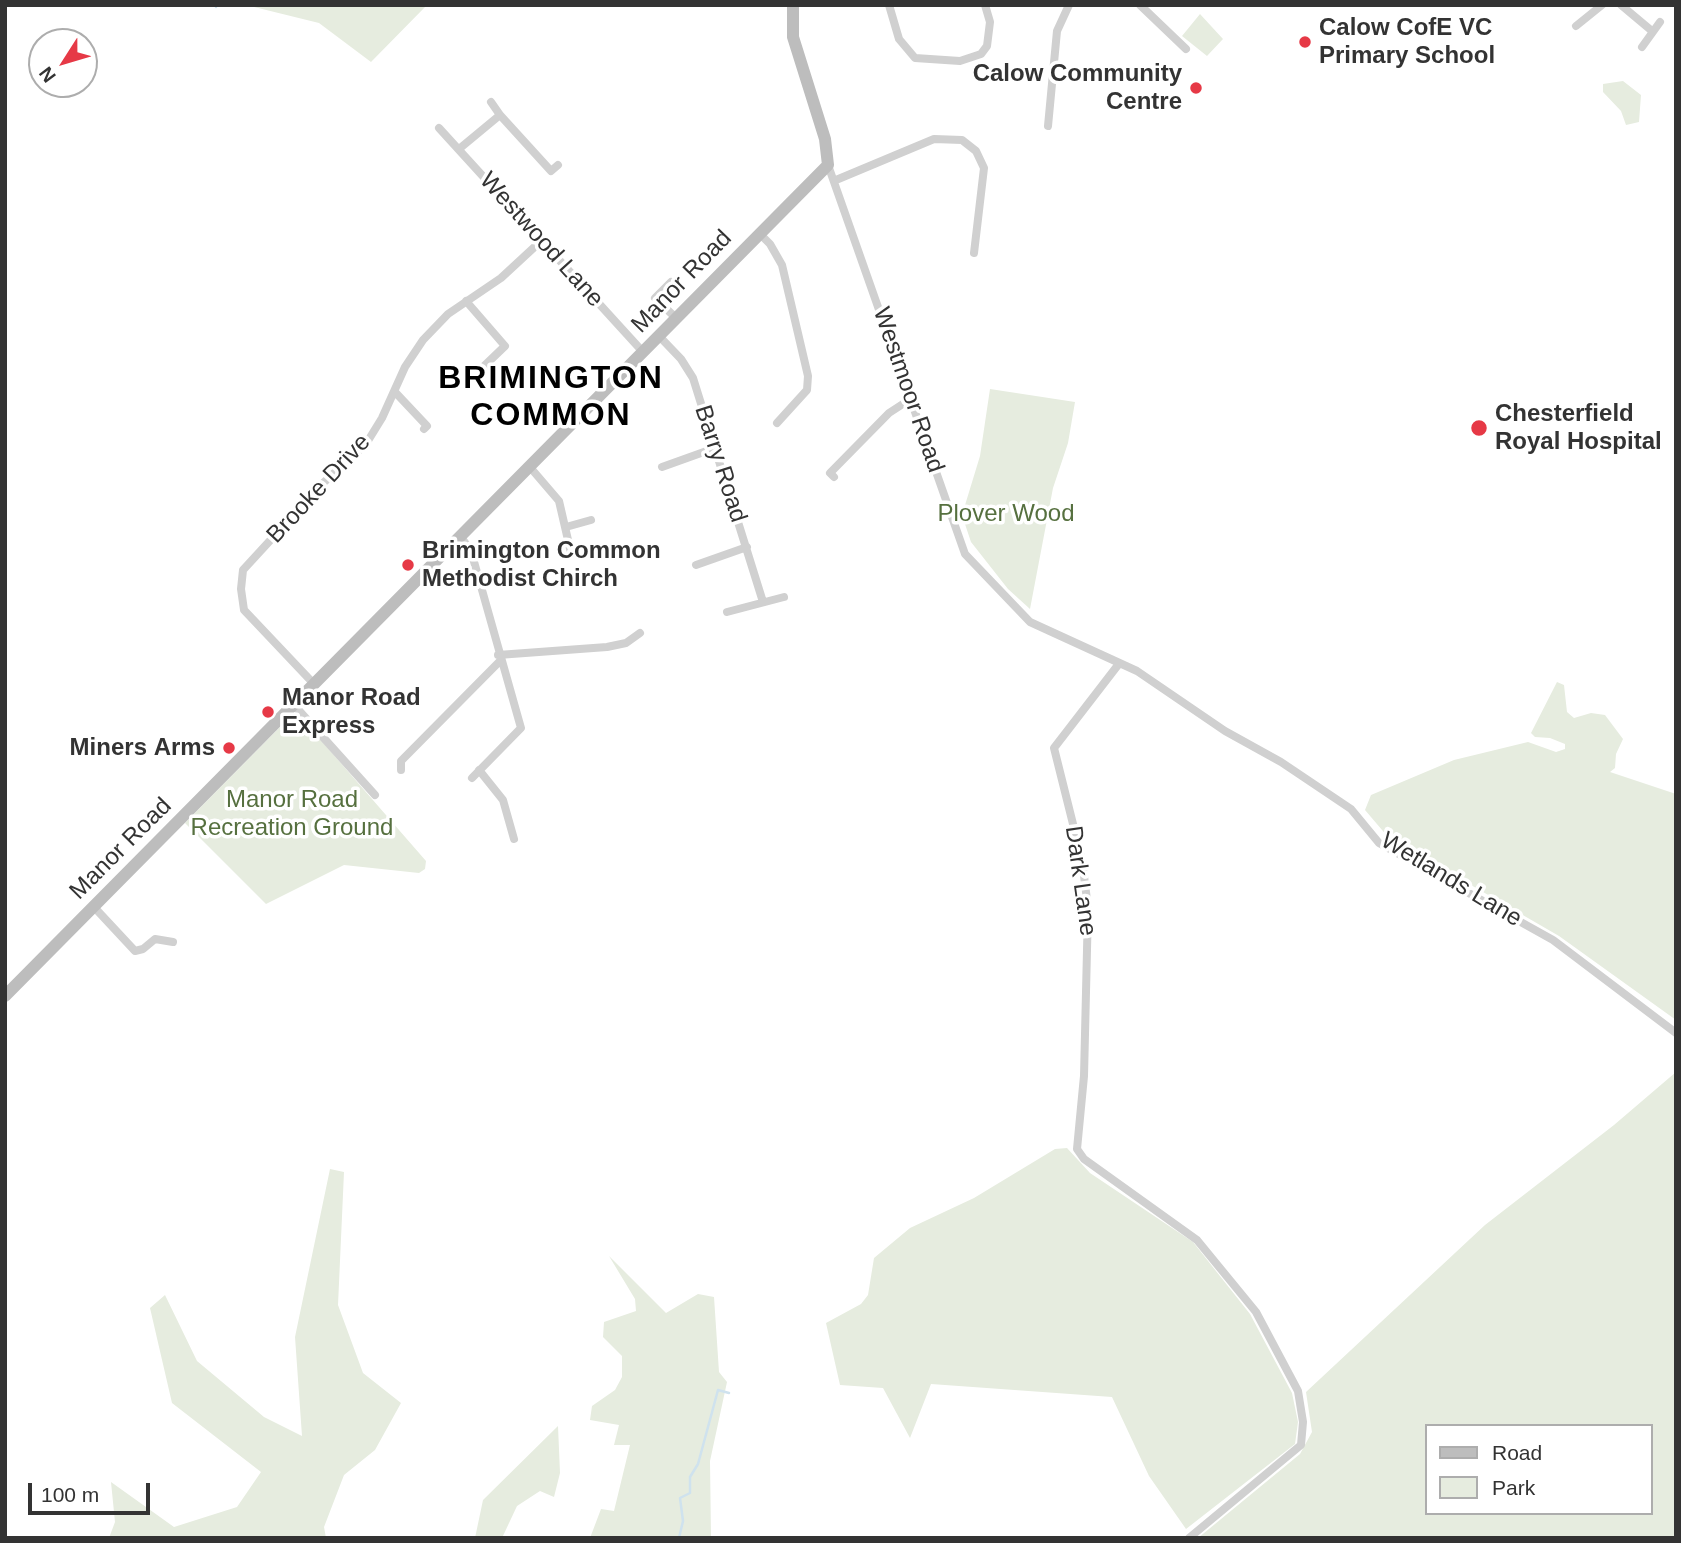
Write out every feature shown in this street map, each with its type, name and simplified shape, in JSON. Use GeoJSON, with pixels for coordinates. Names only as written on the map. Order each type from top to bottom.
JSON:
{"type":"FeatureCollection","features":[{"type":"Feature","properties":{"kind":"street"},"geometry":{"type":"LineString","coordinates":[[793,5],[793,37],[825,139],[828,165]]}},
{"type":"Feature","properties":{"kind":"street"},"geometry":{"type":"LineString","coordinates":[[889,5],[899,39],[915,58],[948,61],[970,60],[987,46],[990,22],[985,5]]}},
{"type":"Feature","properties":{"kind":"street"},"geometry":{"type":"LineString","coordinates":[[1048,126],[1058,31],[1069,5]]}},
{"type":"Feature","properties":{"kind":"street"},"geometry":{"type":"LineString","coordinates":[[1140,5],[1186,49]]}},
{"type":"Feature","properties":{"kind":"street"},"geometry":{"type":"LineString","coordinates":[[1576,26],[1602,5]]}},
{"type":"Feature","properties":{"kind":"street"},"geometry":{"type":"LineString","coordinates":[[1621,5],[1652,31]]}},
{"type":"Feature","properties":{"kind":"street"},"geometry":{"type":"LineString","coordinates":[[1642,47],[1660,22]]}},
{"type":"Feature","properties":{"kind":"street"},"geometry":{"type":"LineString","coordinates":[[491,102],[551,171],[558,165]]}},
{"type":"Feature","properties":{"kind":"street"},"geometry":{"type":"LineString","coordinates":[[458,149],[500,115]]}},
{"type":"Feature","properties":{"kind":"street","name":"Westwood Lane"},"geometry":{"type":"LineString","coordinates":[[439,128],[643,352]]}},
{"type":"Feature","properties":{"kind":"street"},"geometry":{"type":"LineString","coordinates":[[836,180],[934,139],[962,140],[976,152],[984,168],[974,253]]}},
{"type":"Feature","properties":{"kind":"street","name":"Westmoor Road"},"geometry":{"type":"LineString","coordinates":[[828,165],[836,180],[964,554],[1030,622],[1118,665]]}},
{"type":"Feature","properties":{"kind":"street","name":"Manor Road"},"geometry":{"type":"LineString","coordinates":[[5,996],[828,165]]}},
{"type":"Feature","properties":{"kind":"street"},"geometry":{"type":"LineString","coordinates":[[759,233],[770,244],[782,265],[808,376],[807,390],[777,423]]}},
{"type":"Feature","properties":{"kind":"street","name":"Brooke Drive"},"geometry":{"type":"LineString","coordinates":[[314,684],[244,610],[241,589],[243,570],[322,484],[366,443],[395,392],[405,367],[423,340],[466,301],[502,278],[541,241]]}},
{"type":"Feature","properties":{"kind":"street"},"geometry":{"type":"LineString","coordinates":[[671,282],[655,298],[676,318]]}},
{"type":"Feature","properties":{"kind":"street"},"geometry":{"type":"LineString","coordinates":[[466,301],[505,346],[480,370]]}},
{"type":"Feature","properties":{"kind":"street","name":"Barry Road"},"geometry":{"type":"LineString","coordinates":[[659,336],[681,359],[693,378],[763,602]]}},
{"type":"Feature","properties":{"kind":"street"},"geometry":{"type":"LineString","coordinates":[[395,392],[427,426],[424,429]]}},
{"type":"Feature","properties":{"kind":"street"},"geometry":{"type":"LineString","coordinates":[[834,477],[830,474],[890,413],[912,398]]}},
{"type":"Feature","properties":{"kind":"street"},"geometry":{"type":"LineString","coordinates":[[662,467],[715,448]]}},
{"type":"Feature","properties":{"kind":"street"},"geometry":{"type":"LineString","coordinates":[[528,466],[554,494],[566,527],[571,553]]}},
{"type":"Feature","properties":{"kind":"street"},"geometry":{"type":"LineString","coordinates":[[566,527],[591,520]]}},
{"type":"Feature","properties":{"kind":"street"},"geometry":{"type":"LineString","coordinates":[[461,537],[471,551],[499,658],[517,706],[521,729],[472,778]]}},
{"type":"Feature","properties":{"kind":"street"},"geometry":{"type":"LineString","coordinates":[[696,565],[747,547]]}},
{"type":"Feature","properties":{"kind":"street"},"geometry":{"type":"LineString","coordinates":[[727,612],[784,597]]}},
{"type":"Feature","properties":{"kind":"street"},"geometry":{"type":"LineString","coordinates":[[401,770],[401,761],[499,658],[607,647],[625,643],[640,633]]}},
{"type":"Feature","properties":{"kind":"street","name":"Wetlands Lane"},"geometry":{"type":"LineString","coordinates":[[1118,665],[1137,671],[1225,731],[1281,762],[1351,809],[1379,843],[1553,940],[1676,1033]]}},
{"type":"Feature","properties":{"kind":"street","name":"Dark Lane"},"geometry":{"type":"LineString","coordinates":[[1118,665],[1054,748],[1082,860],[1088,908],[1084,1076],[1076,1141],[1084,1159],[1197,1240],[1256,1312],[1298,1391],[1303,1422],[1301,1446],[1189,1538]]}},
{"type":"Feature","properties":{"kind":"street"},"geometry":{"type":"LineString","coordinates":[[294,705],[376,795]]}},
{"type":"Feature","properties":{"kind":"street"},"geometry":{"type":"LineString","coordinates":[[479,771],[503,800],[514,839]]}},
{"type":"Feature","properties":{"kind":"street"},"geometry":{"type":"LineString","coordinates":[[94,907],[135,951],[143,949],[155,940],[173,942]]}},
{"type":"Feature","properties":{"kind":"green space"},"geometry":{"type":"Polygon","coordinates":[[[246,5],[427,5],[371,62],[319,23],[246,5]]]}},
{"type":"Feature","properties":{"kind":"green space"},"geometry":{"type":"Polygon","coordinates":[[[1200,14],[1223,39],[1207,56],[1182,36],[1200,14]]]}},
{"type":"Feature","properties":{"kind":"green space"},"geometry":{"type":"Polygon","coordinates":[[[1623,81],[1641,95],[1639,122],[1626,125],[1621,111],[1603,92],[1603,84],[1623,81]]]}},
{"type":"Feature","properties":{"kind":"green space","name":"Plover Wood"},"geometry":{"type":"Polygon","coordinates":[[[990,389],[1075,402],[1068,443],[1053,488],[1030,609],[1008,589],[971,542],[962,515],[980,456],[990,389]]]}},
{"type":"Feature","properties":{"kind":"green space"},"geometry":{"type":"Polygon","coordinates":[[[1557,682],[1564,685],[1567,712],[1574,718],[1591,713],[1605,715],[1623,739],[1616,754],[1615,768],[1610,772],[1676,794],[1676,1020],[1559,936],[1388,837],[1365,810],[1371,795],[1454,760],[1528,742],[1556,752],[1565,749],[1565,744],[1550,738],[1535,737],[1531,733],[1557,682]]]}},
{"type":"Feature","properties":{"kind":"green space","name":"Manor Road Recreation Ground"},"geometry":{"type":"Polygon","coordinates":[[[293,714],[298,714],[426,861],[425,869],[419,873],[344,865],[266,904],[185,823],[293,714]]]}},
{"type":"Feature","properties":{"kind":"green space"},"geometry":{"type":"Polygon","coordinates":[[[1676,1072],[1676,1538],[1198,1538],[1300,1454],[1312,1432],[1306,1392],[1485,1225],[1614,1125],[1676,1072]]]}},
{"type":"Feature","properties":{"kind":"green space"},"geometry":{"type":"Polygon","coordinates":[[[1067,1148],[1090,1173],[1193,1242],[1250,1314],[1292,1393],[1298,1422],[1295,1444],[1186,1529],[1149,1476],[1112,1397],[931,1384],[910,1438],[883,1388],[840,1385],[826,1323],[861,1304],[868,1295],[874,1258],[910,1228],[974,1198],[1055,1149],[1067,1148]]]}},
{"type":"Feature","properties":{"kind":"green space"},"geometry":{"type":"Polygon","coordinates":[[[330,1169],[344,1172],[338,1305],[363,1373],[401,1403],[375,1450],[344,1475],[324,1527],[326,1538],[109,1538],[115,1522],[111,1482],[174,1527],[237,1507],[261,1472],[172,1403],[150,1308],[165,1295],[197,1361],[264,1417],[302,1436],[295,1337],[330,1169]]]}},
{"type":"Feature","properties":{"kind":"green space"},"geometry":{"type":"Polygon","coordinates":[[[609,1256],[666,1313],[698,1294],[714,1297],[719,1372],[727,1382],[710,1461],[711,1538],[590,1538],[601,1509],[614,1511],[630,1445],[614,1445],[619,1425],[590,1420],[592,1406],[615,1390],[622,1377],[622,1356],[603,1337],[604,1322],[636,1311],[635,1299],[609,1256]]]}},
{"type":"Feature","properties":{"kind":"green space"},"geometry":{"type":"Polygon","coordinates":[[[558,1426],[560,1473],[554,1497],[540,1491],[517,1506],[502,1538],[475,1538],[483,1500],[558,1426]]]}},
{"type":"Feature","properties":{"kind":"waterway"},"geometry":{"type":"LineString","coordinates":[[679,1538],[683,1521],[680,1498],[690,1493],[690,1477],[698,1464],[718,1390],[729,1393]]}},
{"type":"Feature","properties":{"kind":"place","name":"Calow CofE VC Primary School"},"geometry":{"type":"Point","coordinates":[1305,42]}},
{"type":"Feature","properties":{"kind":"place","name":"Calow Community Centre"},"geometry":{"type":"Point","coordinates":[1196,88]}},
{"type":"Feature","properties":{"kind":"place","name":"Chesterfield Royal Hospital"},"geometry":{"type":"Point","coordinates":[1479,428]}},
{"type":"Feature","properties":{"kind":"place","name":"Brimington Common Methodist Chirch"},"geometry":{"type":"Point","coordinates":[408,565]}},
{"type":"Feature","properties":{"kind":"place","name":"Manor Road Express"},"geometry":{"type":"Point","coordinates":[268,712]}},
{"type":"Feature","properties":{"kind":"place","name":"Miners Arms"},"geometry":{"type":"Point","coordinates":[229,748]}},
{"type":"Feature","properties":{"kind":"district","name":"BRIMINGTON COMMON"},"geometry":{"type":"Point","coordinates":[551,398]}}]}
